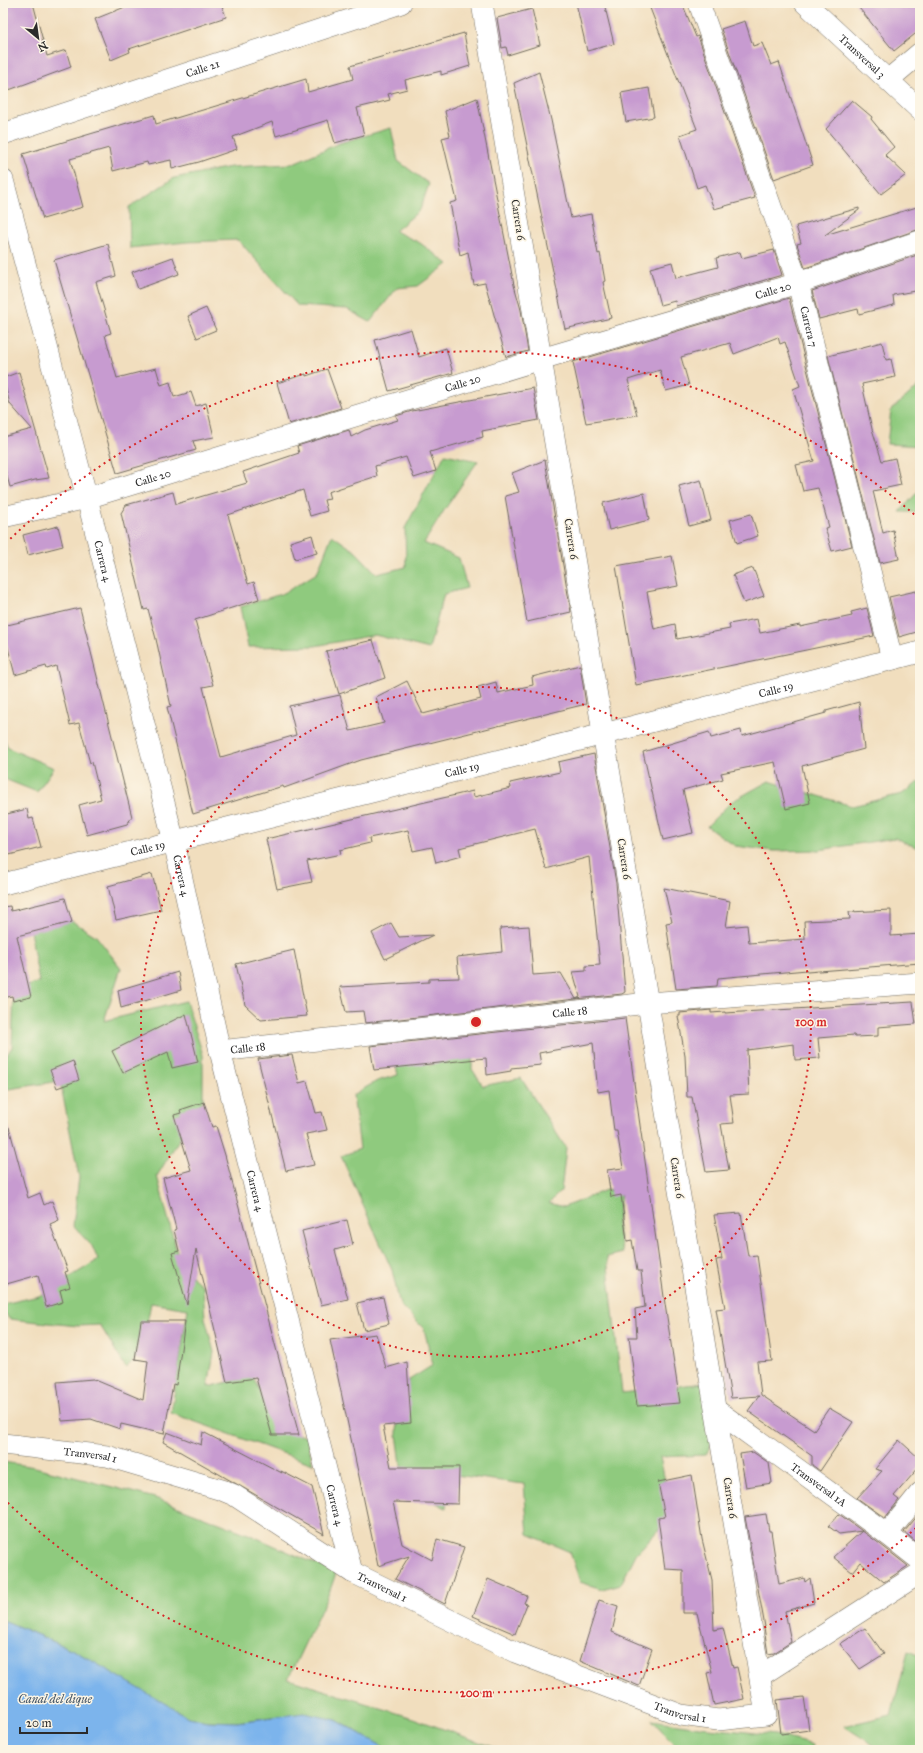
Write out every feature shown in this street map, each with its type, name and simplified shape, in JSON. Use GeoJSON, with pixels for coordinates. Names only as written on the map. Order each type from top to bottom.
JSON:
{"type":"FeatureCollection","features":[{"type":"Feature","properties":{"kind":"street","name":"Calle 21"},"geometry":{"type":"LineString","coordinates":[[3,134],[401,3]]}},
{"type":"Feature","properties":{"kind":"street","name":"Carrera 7"},"geometry":{"type":"LineString","coordinates":[[699,3],[798,283],[892,659]]}},
{"type":"Feature","properties":{"kind":"street","name":"Transversal 3"},"geometry":{"type":"LineString","coordinates":[[805,3],[920,110]]}},
{"type":"Feature","properties":{"kind":"street","name":"Carrera 6"},"geometry":{"type":"LineString","coordinates":[[485,4],[541,359],[766,1715]]}},
{"type":"Feature","properties":{"kind":"street"},"geometry":{"type":"LineString","coordinates":[[888,80],[920,53]]}},
{"type":"Feature","properties":{"kind":"street","name":"Carrera 4"},"geometry":{"type":"LineString","coordinates":[[3,180],[87,498],[174,842],[220,1051],[352,1572]]}},
{"type":"Feature","properties":{"kind":"street","name":"Calle 20"},"geometry":{"type":"LineString","coordinates":[[3,517],[87,498],[541,359],[798,283],[920,241]]}},
{"type":"Feature","properties":{"kind":"street","name":"Calle 19"},"geometry":{"type":"LineString","coordinates":[[3,884],[604,734],[920,652]]}},
{"type":"Feature","properties":{"kind":"street","name":"Calle 18"},"geometry":{"type":"LineString","coordinates":[[220,1051],[648,1003],[920,983]]}},
{"type":"Feature","properties":{"kind":"street","name":"Transversal 1A"},"geometry":{"type":"LineString","coordinates":[[716,1410],[887,1534],[920,1560]]}},
{"type":"Feature","properties":{"kind":"street","name":"Tranversal 1"},"geometry":{"type":"LineString","coordinates":[[3,1444],[107,1456],[222,1490],[234,1495],[352,1572],[514,1652],[681,1715],[718,1720],[766,1715]]}},
{"type":"Feature","properties":{"kind":"street"},"geometry":{"type":"LineString","coordinates":[[887,1534],[920,1492]]}},
{"type":"Feature","properties":{"kind":"street"},"geometry":{"type":"LineString","coordinates":[[760,1676],[920,1573]]}},
{"type":"Feature","properties":{"kind":"green space"},"geometry":{"type":"Polygon","coordinates":[[[391,128],[398,161],[429,184],[420,210],[395,231],[420,243],[448,264],[418,286],[397,288],[370,322],[347,309],[298,306],[238,240],[187,242],[130,248],[129,207],[174,178],[231,167],[291,164],[340,143],[391,128]]]}},
{"type":"Feature","properties":{"kind":"green space"},"geometry":{"type":"Polygon","coordinates":[[[920,385],[920,446],[887,444],[891,410],[920,385]]]}},
{"type":"Feature","properties":{"kind":"green space"},"geometry":{"type":"Polygon","coordinates":[[[445,454],[478,461],[424,543],[459,558],[467,588],[444,594],[429,649],[375,635],[315,646],[248,647],[240,607],[284,593],[317,573],[332,535],[356,552],[377,574],[406,567],[405,528],[445,454]]]}},
{"type":"Feature","properties":{"kind":"green space"},"geometry":{"type":"Polygon","coordinates":[[[920,489],[920,512],[900,512],[920,489]]]}},
{"type":"Feature","properties":{"kind":"green space"},"geometry":{"type":"Polygon","coordinates":[[[3,735],[8,748],[54,768],[37,792],[7,780],[3,776],[3,735]]]}},
{"type":"Feature","properties":{"kind":"green space"},"geometry":{"type":"Polygon","coordinates":[[[769,781],[852,806],[902,794],[920,781],[920,849],[895,838],[819,850],[774,851],[735,846],[707,826],[731,802],[769,781]]]}},
{"type":"Feature","properties":{"kind":"green space"},"geometry":{"type":"Polygon","coordinates":[[[62,915],[96,936],[121,968],[104,1021],[186,1001],[203,1055],[203,1100],[157,1176],[181,1267],[203,1286],[205,1318],[214,1352],[208,1387],[253,1376],[265,1404],[271,1427],[307,1437],[313,1464],[171,1413],[188,1309],[151,1303],[141,1353],[126,1368],[100,1325],[78,1326],[9,1319],[3,1309],[3,1304],[39,1296],[98,1260],[92,1246],[73,1226],[79,1177],[60,1081],[3,1090],[3,1061],[12,1047],[14,991],[39,982],[29,925],[62,915]]]}},
{"type":"Feature","properties":{"kind":"green space"},"geometry":{"type":"Polygon","coordinates":[[[473,1039],[472,1069],[483,1086],[521,1078],[566,1148],[561,1191],[549,1203],[564,1207],[606,1190],[621,1191],[617,1225],[623,1253],[607,1257],[622,1393],[703,1383],[715,1435],[706,1455],[660,1457],[672,1515],[636,1554],[621,1584],[602,1589],[580,1582],[570,1552],[528,1534],[524,1484],[448,1474],[446,1508],[417,1493],[401,1464],[397,1434],[399,1396],[409,1380],[433,1365],[424,1329],[400,1305],[392,1270],[341,1156],[360,1149],[353,1095],[377,1081],[398,1075],[393,1054],[418,1053],[430,1066],[473,1039]]]}},
{"type":"Feature","properties":{"kind":"green space"},"geometry":{"type":"Polygon","coordinates":[[[3,1462],[35,1467],[155,1498],[248,1534],[336,1573],[329,1593],[288,1679],[413,1718],[501,1750],[389,1750],[336,1720],[279,1716],[237,1722],[207,1721],[187,1717],[75,1651],[3,1620],[3,1462]]]}},
{"type":"Feature","properties":{"kind":"green space"},"geometry":{"type":"Polygon","coordinates":[[[908,1651],[920,1656],[920,1750],[881,1750],[844,1726],[891,1715],[908,1651]]]}},
{"type":"Feature","properties":{"kind":"green space"},"geometry":{"type":"Polygon","coordinates":[[[652,1720],[699,1727],[775,1735],[813,1745],[812,1750],[680,1750],[652,1720]]]}},
{"type":"Feature","properties":{"kind":"water","name":"Canal del dique"},"geometry":{"type":"Polygon","coordinates":[[[3,1620],[75,1651],[188,1717],[207,1721],[237,1722],[304,1713],[336,1720],[389,1750],[3,1750],[3,1620]]]}},
{"type":"Feature","properties":{"kind":"building"},"geometry":{"type":"Polygon","coordinates":[[[3,3],[33,3],[47,56],[66,50],[71,67],[9,90],[3,64],[3,3]]]}},
{"type":"Feature","properties":{"kind":"building"},"geometry":{"type":"Polygon","coordinates":[[[135,3],[221,3],[226,17],[129,49],[130,52],[111,60],[95,19],[135,3]]]}},
{"type":"Feature","properties":{"kind":"building"},"geometry":{"type":"Polygon","coordinates":[[[576,3],[604,3],[614,44],[587,51],[576,3]]]}},
{"type":"Feature","properties":{"kind":"building"},"geometry":{"type":"Polygon","coordinates":[[[648,3],[682,3],[696,37],[698,36],[755,198],[714,209],[705,185],[697,188],[680,135],[697,129],[648,3]]]}},
{"type":"Feature","properties":{"kind":"building"},"geometry":{"type":"Polygon","coordinates":[[[855,3],[920,3],[920,30],[894,51],[855,3]]]}},
{"type":"Feature","properties":{"kind":"building"},"geometry":{"type":"Polygon","coordinates":[[[532,9],[540,45],[508,55],[506,47],[502,48],[497,18],[532,9]]]}},
{"type":"Feature","properties":{"kind":"building"},"geometry":{"type":"Polygon","coordinates":[[[745,21],[753,46],[762,43],[771,65],[779,62],[813,165],[774,179],[721,29],[745,21]]]}},
{"type":"Feature","properties":{"kind":"building"},"geometry":{"type":"Polygon","coordinates":[[[464,33],[470,66],[441,75],[441,71],[405,80],[407,89],[388,94],[390,100],[357,108],[364,135],[335,143],[328,120],[276,136],[272,122],[233,137],[237,149],[199,162],[172,169],[171,160],[148,165],[147,162],[113,171],[109,148],[70,159],[83,207],[43,219],[23,154],[154,115],[156,124],[306,79],[308,92],[353,79],[350,66],[464,33]]]}},
{"type":"Feature","properties":{"kind":"building"},"geometry":{"type":"Polygon","coordinates":[[[539,72],[551,120],[571,218],[591,214],[598,254],[600,253],[605,281],[603,282],[611,318],[565,329],[514,83],[539,72]]]}},
{"type":"Feature","properties":{"kind":"building"},"geometry":{"type":"Polygon","coordinates":[[[649,88],[654,117],[626,122],[621,93],[649,88]]]}},
{"type":"Feature","properties":{"kind":"building"},"geometry":{"type":"Polygon","coordinates":[[[477,98],[514,285],[521,310],[528,351],[506,357],[485,283],[474,285],[468,252],[460,255],[450,203],[457,201],[442,138],[450,136],[445,111],[477,98]]]}},
{"type":"Feature","properties":{"kind":"building"},"geometry":{"type":"Polygon","coordinates":[[[852,100],[872,117],[871,119],[894,147],[885,155],[906,175],[881,194],[826,129],[852,100]]]}},
{"type":"Feature","properties":{"kind":"building"},"geometry":{"type":"Polygon","coordinates":[[[920,206],[920,229],[805,268],[797,244],[801,243],[796,226],[859,208],[859,210],[825,235],[920,206]]]}},
{"type":"Feature","properties":{"kind":"building"},"geometry":{"type":"Polygon","coordinates":[[[108,244],[116,276],[96,282],[111,333],[105,335],[117,378],[156,368],[161,385],[170,382],[174,397],[191,392],[196,406],[206,403],[214,437],[193,441],[196,450],[117,473],[54,260],[108,244]]]}},
{"type":"Feature","properties":{"kind":"building"},"geometry":{"type":"Polygon","coordinates":[[[774,250],[782,275],[676,306],[675,301],[660,305],[650,268],[672,262],[676,278],[718,267],[716,258],[740,252],[742,258],[774,250]]]}},
{"type":"Feature","properties":{"kind":"building"},"geometry":{"type":"Polygon","coordinates":[[[920,254],[920,290],[893,295],[894,305],[859,314],[858,309],[819,319],[812,291],[920,254]]]}},
{"type":"Feature","properties":{"kind":"building"},"geometry":{"type":"Polygon","coordinates":[[[173,257],[179,274],[138,289],[132,272],[173,257]]]}},
{"type":"Feature","properties":{"kind":"building"},"geometry":{"type":"Polygon","coordinates":[[[789,298],[852,546],[832,551],[825,528],[829,527],[818,488],[803,491],[796,465],[814,461],[793,389],[800,386],[785,342],[780,344],[778,337],[734,354],[730,343],[681,357],[689,385],[666,391],[660,370],[628,380],[637,415],[586,423],[573,362],[789,298]]]}},
{"type":"Feature","properties":{"kind":"building"},"geometry":{"type":"Polygon","coordinates":[[[206,308],[216,330],[197,338],[188,316],[206,308]]]}},
{"type":"Feature","properties":{"kind":"building"},"geometry":{"type":"Polygon","coordinates":[[[411,329],[419,357],[446,348],[453,373],[389,391],[375,340],[411,329]]]}},
{"type":"Feature","properties":{"kind":"building"},"geometry":{"type":"Polygon","coordinates":[[[882,342],[886,360],[891,359],[895,377],[862,384],[872,429],[882,461],[895,458],[901,485],[873,491],[883,533],[893,530],[899,559],[880,563],[828,356],[882,342]]]}},
{"type":"Feature","properties":{"kind":"building"},"geometry":{"type":"Polygon","coordinates":[[[327,369],[341,408],[289,424],[277,383],[327,369]]]}},
{"type":"Feature","properties":{"kind":"building"},"geometry":{"type":"Polygon","coordinates":[[[19,372],[49,478],[10,487],[3,462],[3,437],[32,429],[10,404],[3,378],[19,372]]]}},
{"type":"Feature","properties":{"kind":"building"},"geometry":{"type":"Polygon","coordinates":[[[533,388],[539,420],[482,431],[483,437],[430,452],[436,471],[414,478],[406,457],[375,466],[377,476],[328,492],[330,499],[324,500],[327,511],[310,516],[303,490],[228,515],[248,584],[254,582],[259,599],[195,620],[213,685],[203,687],[221,757],[296,735],[289,706],[340,695],[350,731],[384,723],[376,697],[407,681],[423,714],[481,699],[478,687],[496,682],[498,693],[533,685],[532,677],[580,665],[586,704],[361,760],[284,788],[283,786],[193,814],[167,707],[171,706],[156,639],[148,609],[144,610],[121,513],[126,505],[173,492],[176,504],[247,483],[243,472],[299,453],[297,446],[349,430],[351,437],[365,430],[398,420],[396,416],[412,411],[533,388]]]}},
{"type":"Feature","properties":{"kind":"building"},"geometry":{"type":"Polygon","coordinates":[[[545,460],[571,612],[527,622],[505,496],[519,492],[512,473],[545,460]]]}},
{"type":"Feature","properties":{"kind":"building"},"geometry":{"type":"Polygon","coordinates":[[[701,480],[711,520],[689,526],[679,486],[701,480]]]}},
{"type":"Feature","properties":{"kind":"building"},"geometry":{"type":"Polygon","coordinates":[[[644,493],[649,520],[609,530],[603,503],[644,493]]]}},
{"type":"Feature","properties":{"kind":"building"},"geometry":{"type":"Polygon","coordinates":[[[751,514],[758,536],[737,543],[730,520],[751,514]]]}},
{"type":"Feature","properties":{"kind":"building"},"geometry":{"type":"Polygon","coordinates":[[[58,526],[63,546],[28,555],[23,535],[58,526]]]}},
{"type":"Feature","properties":{"kind":"building"},"geometry":{"type":"Polygon","coordinates":[[[312,535],[317,553],[295,559],[290,542],[312,535]]]}},
{"type":"Feature","properties":{"kind":"building"},"geometry":{"type":"Polygon","coordinates":[[[672,556],[678,586],[647,592],[654,629],[675,624],[677,639],[730,629],[729,624],[757,619],[760,633],[800,625],[800,627],[852,616],[851,612],[867,608],[874,636],[636,685],[616,566],[672,556]]]}},
{"type":"Feature","properties":{"kind":"building"},"geometry":{"type":"Polygon","coordinates":[[[753,568],[764,596],[744,603],[733,575],[753,568]]]}},
{"type":"Feature","properties":{"kind":"building"},"geometry":{"type":"Polygon","coordinates":[[[916,591],[920,614],[920,631],[899,637],[889,597],[916,591]]]}},
{"type":"Feature","properties":{"kind":"building"},"geometry":{"type":"Polygon","coordinates":[[[80,608],[132,817],[127,824],[87,835],[79,805],[101,799],[92,762],[90,763],[79,723],[70,725],[56,666],[47,669],[46,666],[15,675],[7,644],[3,645],[3,626],[80,608]]]}},
{"type":"Feature","properties":{"kind":"building"},"geometry":{"type":"Polygon","coordinates":[[[373,640],[385,678],[339,694],[326,651],[373,640]]]}},
{"type":"Feature","properties":{"kind":"building"},"geometry":{"type":"Polygon","coordinates":[[[859,702],[864,749],[802,766],[810,803],[786,809],[775,762],[721,773],[723,779],[683,790],[693,833],[663,840],[643,752],[709,732],[711,738],[741,730],[742,736],[826,713],[826,711],[859,702]]]}},
{"type":"Feature","properties":{"kind":"building"},"geometry":{"type":"Polygon","coordinates":[[[594,754],[616,883],[625,992],[622,994],[576,999],[580,997],[573,972],[586,971],[586,966],[600,965],[589,857],[546,869],[535,829],[459,848],[461,856],[436,863],[432,847],[413,851],[408,830],[369,838],[370,843],[340,850],[341,854],[307,861],[312,882],[277,889],[266,839],[473,791],[474,797],[511,788],[510,783],[560,772],[558,762],[594,754]]]}},
{"type":"Feature","properties":{"kind":"building"},"geometry":{"type":"Polygon","coordinates":[[[27,809],[29,819],[33,818],[41,847],[9,855],[3,834],[3,815],[27,809]]]}},
{"type":"Feature","properties":{"kind":"building"},"geometry":{"type":"Polygon","coordinates":[[[152,874],[161,910],[116,920],[108,886],[152,874]]]}},
{"type":"Feature","properties":{"kind":"building"},"geometry":{"type":"Polygon","coordinates":[[[664,888],[730,901],[726,927],[747,925],[749,943],[805,939],[804,921],[850,919],[849,912],[891,910],[891,936],[920,934],[920,963],[807,972],[807,970],[718,978],[717,986],[676,989],[666,923],[672,922],[664,888]]]}},
{"type":"Feature","properties":{"kind":"building"},"geometry":{"type":"Polygon","coordinates":[[[65,898],[72,922],[17,936],[31,997],[13,1001],[12,996],[3,998],[3,907],[10,906],[11,911],[65,898]]]}},
{"type":"Feature","properties":{"kind":"building"},"geometry":{"type":"Polygon","coordinates":[[[391,923],[399,937],[433,935],[385,959],[372,933],[391,923]]]}},
{"type":"Feature","properties":{"kind":"building"},"geometry":{"type":"Polygon","coordinates":[[[529,926],[533,975],[561,973],[576,999],[365,1023],[363,1011],[346,1012],[340,987],[429,982],[429,979],[459,978],[457,957],[502,952],[500,928],[529,926]]]}},
{"type":"Feature","properties":{"kind":"building"},"geometry":{"type":"Polygon","coordinates":[[[294,950],[307,1016],[261,1020],[245,1005],[236,964],[294,950]]]}},
{"type":"Feature","properties":{"kind":"building"},"geometry":{"type":"Polygon","coordinates":[[[178,972],[181,990],[121,1008],[118,990],[178,972]]]}},
{"type":"Feature","properties":{"kind":"building"},"geometry":{"type":"Polygon","coordinates":[[[913,1002],[916,1024],[878,1027],[878,1036],[855,1037],[854,1035],[818,1038],[820,1058],[795,1060],[794,1044],[747,1050],[749,1094],[730,1095],[734,1123],[721,1124],[729,1170],[706,1172],[692,1097],[687,1097],[685,1056],[678,1016],[680,1016],[680,1013],[711,1010],[711,1013],[725,1013],[913,1002]]]}},
{"type":"Feature","properties":{"kind":"building"},"geometry":{"type":"Polygon","coordinates":[[[186,1014],[198,1062],[172,1068],[168,1052],[123,1073],[112,1051],[186,1014]]]}},
{"type":"Feature","properties":{"kind":"building"},"geometry":{"type":"Polygon","coordinates":[[[625,1018],[680,1403],[637,1406],[629,1337],[637,1337],[635,1309],[645,1307],[641,1271],[637,1271],[632,1240],[627,1241],[621,1195],[611,1197],[607,1170],[623,1168],[617,1131],[614,1131],[609,1090],[598,1092],[593,1043],[539,1053],[541,1065],[511,1068],[511,1071],[487,1075],[486,1058],[374,1070],[370,1046],[625,1018]]]}},
{"type":"Feature","properties":{"kind":"building"},"geometry":{"type":"Polygon","coordinates":[[[292,1055],[299,1083],[307,1081],[316,1113],[322,1112],[327,1130],[306,1134],[314,1165],[286,1171],[258,1059],[292,1055]]]}},
{"type":"Feature","properties":{"kind":"building"},"geometry":{"type":"Polygon","coordinates":[[[73,1061],[79,1080],[57,1088],[50,1070],[73,1061]]]}},
{"type":"Feature","properties":{"kind":"building"},"geometry":{"type":"Polygon","coordinates":[[[204,1102],[212,1127],[216,1126],[225,1155],[299,1435],[272,1435],[256,1378],[227,1382],[196,1249],[187,1305],[172,1253],[179,1251],[174,1230],[176,1229],[163,1178],[191,1170],[174,1115],[181,1113],[180,1110],[204,1102]]]}},
{"type":"Feature","properties":{"kind":"building"},"geometry":{"type":"Polygon","coordinates":[[[9,1127],[28,1198],[40,1193],[44,1205],[52,1201],[59,1220],[50,1224],[68,1271],[65,1272],[70,1287],[60,1290],[63,1302],[46,1307],[38,1275],[3,1285],[3,1128],[9,1127]]]}},
{"type":"Feature","properties":{"kind":"building"},"geometry":{"type":"Polygon","coordinates":[[[741,1213],[748,1256],[757,1255],[772,1361],[757,1362],[761,1395],[814,1430],[829,1408],[853,1422],[820,1471],[812,1465],[812,1456],[748,1411],[759,1396],[731,1398],[716,1309],[725,1308],[716,1260],[722,1259],[714,1215],[741,1213]]]}},
{"type":"Feature","properties":{"kind":"building"},"geometry":{"type":"Polygon","coordinates":[[[347,1220],[353,1245],[335,1250],[348,1299],[321,1305],[302,1231],[347,1220]]]}},
{"type":"Feature","properties":{"kind":"building"},"geometry":{"type":"Polygon","coordinates":[[[383,1297],[389,1324],[364,1330],[357,1303],[383,1297]]]}},
{"type":"Feature","properties":{"kind":"building"},"geometry":{"type":"Polygon","coordinates":[[[141,1321],[185,1321],[176,1385],[173,1384],[164,1434],[121,1424],[120,1429],[91,1419],[62,1421],[57,1382],[93,1379],[143,1400],[148,1361],[135,1359],[141,1321]]]}},
{"type":"Feature","properties":{"kind":"building"},"geometry":{"type":"Polygon","coordinates":[[[376,1334],[386,1368],[407,1362],[411,1423],[383,1426],[391,1467],[459,1467],[458,1504],[393,1502],[402,1544],[432,1560],[437,1539],[464,1547],[445,1604],[395,1579],[409,1556],[378,1566],[330,1340],[376,1334]]]}},
{"type":"Feature","properties":{"kind":"building"},"geometry":{"type":"Polygon","coordinates":[[[167,1432],[201,1445],[203,1432],[312,1487],[324,1534],[163,1442],[167,1432]]]}},
{"type":"Feature","properties":{"kind":"building"},"geometry":{"type":"Polygon","coordinates":[[[899,1440],[920,1459],[920,1466],[894,1496],[899,1500],[885,1518],[857,1498],[882,1471],[875,1469],[899,1440]]]}},
{"type":"Feature","properties":{"kind":"building"},"geometry":{"type":"Polygon","coordinates":[[[753,1452],[769,1463],[772,1483],[746,1487],[740,1454],[753,1452]]]}},
{"type":"Feature","properties":{"kind":"building"},"geometry":{"type":"Polygon","coordinates":[[[692,1475],[702,1539],[712,1580],[714,1630],[723,1628],[733,1668],[737,1667],[744,1699],[714,1705],[707,1673],[712,1672],[697,1613],[683,1613],[683,1570],[665,1569],[658,1518],[665,1517],[658,1482],[692,1475]]]}},
{"type":"Feature","properties":{"kind":"building"},"geometry":{"type":"Polygon","coordinates":[[[766,1514],[769,1531],[771,1531],[779,1584],[804,1578],[805,1582],[810,1578],[814,1603],[785,1611],[791,1642],[774,1653],[768,1654],[765,1627],[745,1517],[766,1514]]]}},
{"type":"Feature","properties":{"kind":"building"},"geometry":{"type":"Polygon","coordinates":[[[839,1514],[880,1544],[908,1566],[884,1582],[860,1562],[852,1572],[833,1557],[862,1531],[839,1534],[828,1526],[839,1514]]]}},
{"type":"Feature","properties":{"kind":"building"},"geometry":{"type":"Polygon","coordinates":[[[919,1514],[920,1515],[920,1545],[904,1532],[919,1514]]]}},
{"type":"Feature","properties":{"kind":"building"},"geometry":{"type":"Polygon","coordinates":[[[488,1579],[527,1596],[524,1603],[527,1604],[515,1634],[473,1616],[488,1579]]]}},
{"type":"Feature","properties":{"kind":"building"},"geometry":{"type":"Polygon","coordinates":[[[599,1600],[618,1606],[612,1632],[652,1649],[639,1686],[580,1661],[599,1600]]]}},
{"type":"Feature","properties":{"kind":"building"},"geometry":{"type":"Polygon","coordinates":[[[865,1628],[884,1654],[860,1669],[840,1644],[865,1628]]]}},
{"type":"Feature","properties":{"kind":"building"},"geometry":{"type":"Polygon","coordinates":[[[804,1697],[809,1730],[781,1734],[777,1700],[804,1697]]]}}]}
